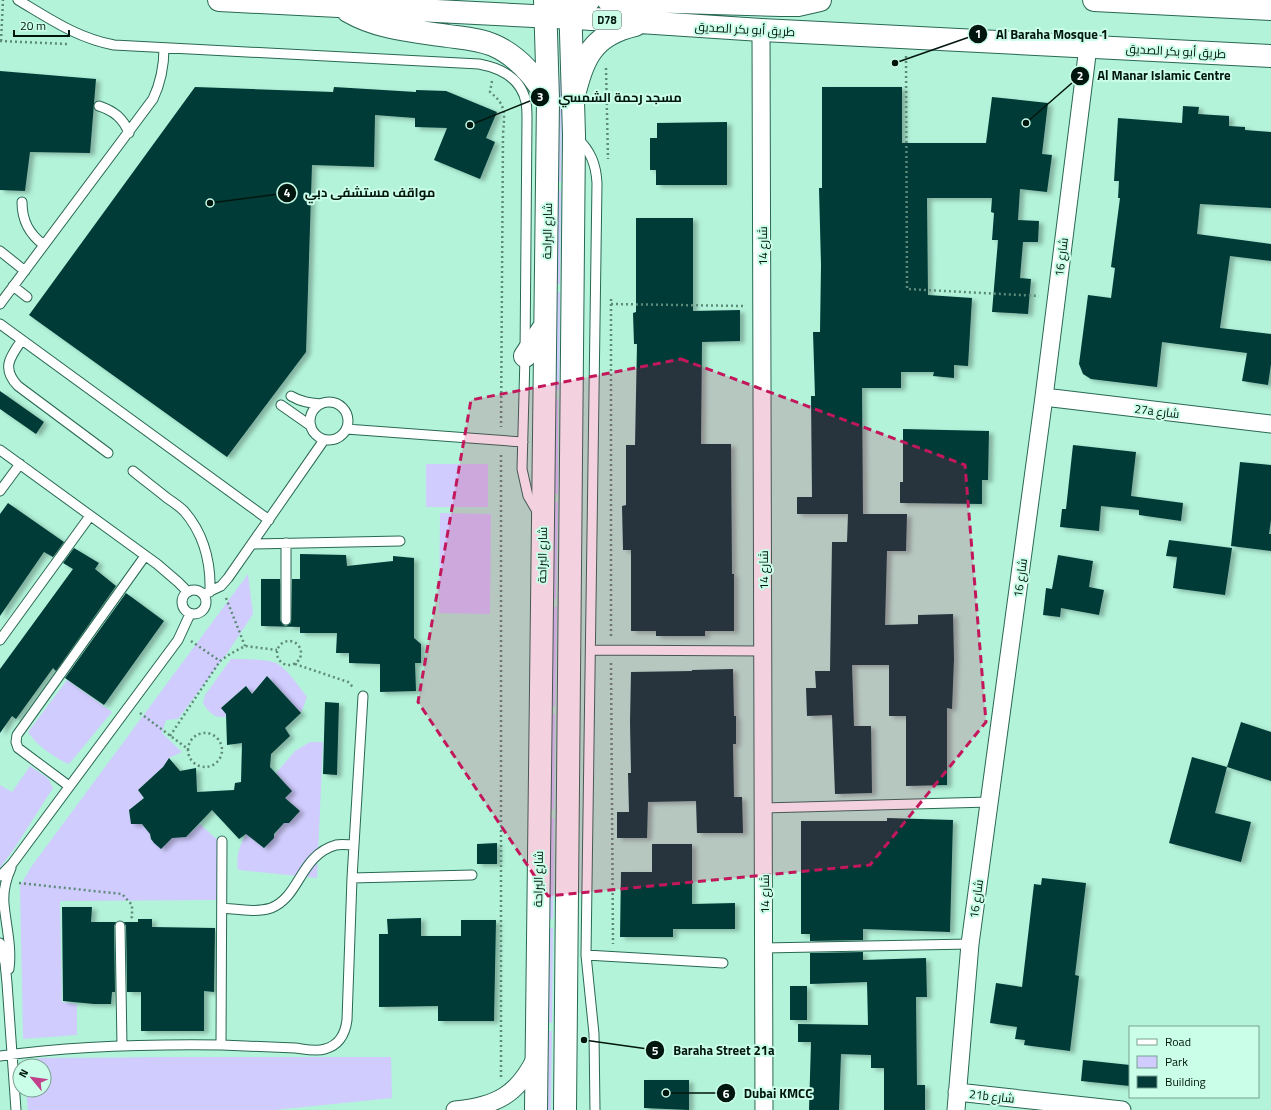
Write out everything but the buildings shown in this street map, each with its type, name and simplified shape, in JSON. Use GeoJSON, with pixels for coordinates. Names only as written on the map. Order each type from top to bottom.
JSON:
{"type":"FeatureCollection","features":[{"type":"Feature","properties":{"kind":"street"},"geometry":{"type":"LineString","coordinates":[[219,0],[244,0],[339,6],[545,9],[548,11],[552,6],[576,8],[584,63],[573,99],[574,136],[564,1110]]}},
{"type":"Feature","properties":{"kind":"street"},"geometry":{"type":"LineString","coordinates":[[608,0],[781,6],[798,5],[820,0]]}},
{"type":"Feature","properties":{"kind":"street"},"geometry":{"type":"LineString","coordinates":[[1094,0],[1271,9]]}},
{"type":"Feature","properties":{"kind":"street"},"geometry":{"type":"LineString","coordinates":[[339,6],[376,24],[397,29],[473,39],[493,45],[510,55],[525,67],[538,82],[548,99]]}},
{"type":"Feature","properties":{"kind":"street","name":"طريق أبو بكر الصديق"},"geometry":{"type":"LineString","coordinates":[[576,8],[643,23],[1271,56]]}},
{"type":"Feature","properties":{"kind":"street","name":"شارع البراحة"},"geometry":{"type":"LineString","coordinates":[[536,1110],[548,99],[545,9]]}},
{"type":"Feature","properties":{"kind":"street"},"geometry":{"type":"LineString","coordinates":[[547,46],[559,38],[581,48],[625,27],[643,23]]}},
{"type":"Feature","properties":{"kind":"street","name":"شارع 14"},"geometry":{"type":"LineString","coordinates":[[761,30],[764,1110]]}},
{"type":"Feature","properties":{"kind":"street","name":"شارع 16"},"geometry":{"type":"LineString","coordinates":[[956,1110],[970,944],[1044,397],[1088,47]]}},
{"type":"Feature","properties":{"kind":"street"},"geometry":{"type":"LineString","coordinates":[[525,356],[545,326]]}},
{"type":"Feature","properties":{"kind":"street","name":"27a شارع"},"geometry":{"type":"LineString","coordinates":[[1044,397],[1271,424]]}},
{"type":"Feature","properties":{"kind":"street"},"geometry":{"type":"LineString","coordinates":[[455,1110],[479,1109],[500,1099],[518,1085],[532,1066],[536,1056]]}},
{"type":"Feature","properties":{"kind":"street","name":"21b شارع"},"geometry":{"type":"LineString","coordinates":[[957,1092],[1122,1110]]}},
{"type":"Feature","properties":{"kind":"lane"},"geometry":{"type":"LineString","coordinates":[[18,0],[82,36],[98,42],[114,45],[479,64],[494,67],[509,75],[520,88],[526,102],[527,126],[525,356],[522,469],[528,496],[543,520]]}},
{"type":"Feature","properties":{"kind":"lane"},"geometry":{"type":"LineString","coordinates":[[0,304],[153,99],[160,83],[164,66],[164,48]]}},
{"type":"Feature","properties":{"kind":"lane"},"geometry":{"type":"LineString","coordinates":[[99,106],[111,110],[121,118],[129,133]]}},
{"type":"Feature","properties":{"kind":"lane"},"geometry":{"type":"LineString","coordinates":[[574,136],[584,145],[592,156],[598,183],[586,955],[594,1034],[595,1110]]}},
{"type":"Feature","properties":{"kind":"lane"},"geometry":{"type":"LineString","coordinates":[[22,202],[22,211],[27,227],[31,234],[44,245]]}},
{"type":"Feature","properties":{"kind":"lane"},"geometry":{"type":"LineString","coordinates":[[0,251],[25,271]]}},
{"type":"Feature","properties":{"kind":"lane"},"geometry":{"type":"LineString","coordinates":[[13,286],[27,297]]}},
{"type":"Feature","properties":{"kind":"lane"},"geometry":{"type":"LineString","coordinates":[[0,324],[269,520]]}},
{"type":"Feature","properties":{"kind":"lane"},"geometry":{"type":"LineString","coordinates":[[22,340],[12,355],[9,363],[9,372],[12,380],[108,453]]}},
{"type":"Feature","properties":{"kind":"lane"},"geometry":{"type":"LineString","coordinates":[[291,396],[305,402],[321,404],[329,402],[342,408],[347,414],[348,422],[346,429],[337,438],[324,440],[318,437],[311,426],[310,420],[312,413],[321,404]]}},
{"type":"Feature","properties":{"kind":"lane"},"geometry":{"type":"LineString","coordinates":[[281,405],[311,426]]}},
{"type":"Feature","properties":{"kind":"lane"},"geometry":{"type":"LineString","coordinates":[[346,429],[523,442]]}},
{"type":"Feature","properties":{"kind":"lane"},"geometry":{"type":"LineString","coordinates":[[133,471],[183,510],[194,525],[202,540],[208,556],[210,574],[207,593],[206,598],[206,608],[199,614],[190,614],[184,609],[182,602],[183,598],[188,592],[196,590],[207,593],[221,586],[324,440]]}},
{"type":"Feature","properties":{"kind":"lane"},"geometry":{"type":"LineString","coordinates":[[0,450],[168,572],[188,592]]}},
{"type":"Feature","properties":{"kind":"lane"},"geometry":{"type":"LineString","coordinates":[[0,491],[20,464]]}},
{"type":"Feature","properties":{"kind":"lane"},"geometry":{"type":"LineString","coordinates":[[0,640],[90,516]]}},
{"type":"Feature","properties":{"kind":"lane"},"geometry":{"type":"LineString","coordinates":[[252,544],[400,541]]}},
{"type":"Feature","properties":{"kind":"lane"},"geometry":{"type":"LineString","coordinates":[[286,543],[286,620]]}},
{"type":"Feature","properties":{"kind":"lane"},"geometry":{"type":"LineString","coordinates":[[69,786],[18,748],[16,735],[145,556]]}},
{"type":"Feature","properties":{"kind":"lane"},"geometry":{"type":"LineString","coordinates":[[7,983],[10,950],[4,904],[4,877],[181,634],[190,614]]}},
{"type":"Feature","properties":{"kind":"lane"},"geometry":{"type":"LineString","coordinates":[[591,650],[763,651]]}},
{"type":"Feature","properties":{"kind":"lane"},"geometry":{"type":"LineString","coordinates":[[0,1056],[67,1049],[122,1046],[221,1045],[323,1050],[333,1047],[346,1031],[347,1020],[352,878],[363,696]]}},
{"type":"Feature","properties":{"kind":"lane"},"geometry":{"type":"LineString","coordinates":[[763,808],[990,802]]}},
{"type":"Feature","properties":{"kind":"lane"},"geometry":{"type":"LineString","coordinates":[[221,1045],[222,841]]}},
{"type":"Feature","properties":{"kind":"lane"},"geometry":{"type":"LineString","coordinates":[[222,908],[260,910],[272,908],[282,901],[307,865],[320,852],[337,845],[354,845]]}},
{"type":"Feature","properties":{"kind":"lane"},"geometry":{"type":"LineString","coordinates":[[352,878],[472,875]]}},
{"type":"Feature","properties":{"kind":"lane"},"geometry":{"type":"LineString","coordinates":[[120,926],[122,1046]]}},
{"type":"Feature","properties":{"kind":"lane"},"geometry":{"type":"LineString","coordinates":[[0,943],[5,963],[7,983],[16,1110]]}},
{"type":"Feature","properties":{"kind":"lane"},"geometry":{"type":"LineString","coordinates":[[764,948],[970,944]]}},
{"type":"Feature","properties":{"kind":"lane"},"geometry":{"type":"LineString","coordinates":[[586,955],[723,963]]}},
{"type":"Feature","properties":{"kind":"path"},"geometry":{"type":"LineString","coordinates":[[3,0],[1,41],[77,45],[82,36]]}},
{"type":"Feature","properties":{"kind":"path"},"geometry":{"type":"LineString","coordinates":[[906,38],[907,289],[1056,297]]}},
{"type":"Feature","properties":{"kind":"path"},"geometry":{"type":"LineString","coordinates":[[581,48],[606,64],[608,160]]}},
{"type":"Feature","properties":{"kind":"path"},"geometry":{"type":"LineString","coordinates":[[494,67],[490,92],[500,102],[504,109],[505,117],[503,136],[501,440],[500,1099]]}},
{"type":"Feature","properties":{"kind":"path"},"geometry":{"type":"LineString","coordinates":[[611,296],[613,956]]}},
{"type":"Feature","properties":{"kind":"path"},"geometry":{"type":"LineString","coordinates":[[611,304],[762,306]]}},
{"type":"Feature","properties":{"kind":"path"},"geometry":{"type":"LineString","coordinates":[[221,586],[245,646]]}},
{"type":"Feature","properties":{"kind":"path"},"geometry":{"type":"LineString","coordinates":[[181,634],[220,661]]}},
{"type":"Feature","properties":{"kind":"path"},"geometry":{"type":"LineString","coordinates":[[295,664],[302,655],[299,644],[289,640],[279,645],[277,656],[284,664],[295,664],[348,682],[363,696]]}},
{"type":"Feature","properties":{"kind":"path"},"geometry":{"type":"LineString","coordinates":[[170,736],[220,661],[245,646],[277,650]]}},
{"type":"Feature","properties":{"kind":"path"},"geometry":{"type":"LineString","coordinates":[[130,705],[188,749],[192,762],[197,766],[204,768],[216,764],[222,752],[222,745],[218,739],[207,733],[194,737],[190,742],[188,749]]}},
{"type":"Feature","properties":{"kind":"path"},"geometry":{"type":"LineString","coordinates":[[4,877],[19,883],[122,894],[132,905],[132,917],[120,926]]}},
{"type":"Feature","properties":{"kind":"highlighted area"},"geometry":{"type":"Polygon","coordinates":[[[681,359],[965,465],[986,722],[870,865],[548,896],[418,702],[471,400],[681,359]]]}},
{"type":"Feature","properties":{"kind":"green space"},"geometry":{"type":"Polygon","coordinates":[[[558,79],[562,79],[561,182],[557,182],[558,79]]]}},
{"type":"Feature","properties":{"kind":"green space"},"geometry":{"type":"Polygon","coordinates":[[[556,191],[561,191],[560,284],[555,284],[556,191]]]}},
{"type":"Feature","properties":{"kind":"green space"},"geometry":{"type":"Polygon","coordinates":[[[555,292],[560,292],[559,390],[555,390],[555,292]]]}},
{"type":"Feature","properties":{"kind":"green space"},"geometry":{"type":"Polygon","coordinates":[[[554,399],[558,399],[558,494],[553,494],[554,399]]]}},
{"type":"Feature","properties":{"kind":"green space"},"geometry":{"type":"Polygon","coordinates":[[[426,464],[488,464],[488,507],[426,507],[426,464]]]}},
{"type":"Feature","properties":{"kind":"green space"},"geometry":{"type":"Polygon","coordinates":[[[553,502],[558,502],[556,599],[552,599],[553,502]]]}},
{"type":"Feature","properties":{"kind":"green space"},"geometry":{"type":"Polygon","coordinates":[[[440,513],[491,514],[490,614],[439,613],[440,513]]]}},
{"type":"Feature","properties":{"kind":"green space"},"geometry":{"type":"Polygon","coordinates":[[[248,574],[253,614],[228,652],[178,719],[166,720],[162,733],[182,752],[169,758],[163,767],[138,790],[144,798],[129,810],[130,819],[143,825],[150,834],[151,839],[158,846],[177,833],[179,837],[186,837],[200,824],[214,837],[221,841],[219,900],[60,901],[62,1002],[77,1004],[77,1035],[23,1039],[20,886],[31,867],[248,574]]]}},
{"type":"Feature","properties":{"kind":"green space"},"geometry":{"type":"Polygon","coordinates":[[[552,607],[557,607],[555,706],[551,706],[552,607]]]}},
{"type":"Feature","properties":{"kind":"green space"},"geometry":{"type":"Polygon","coordinates":[[[231,659],[269,661],[282,667],[307,697],[301,713],[267,676],[252,694],[246,686],[221,708],[228,716],[220,717],[210,713],[203,703],[205,695],[231,659]]]}},
{"type":"Feature","properties":{"kind":"green space"},"geometry":{"type":"Polygon","coordinates":[[[67,680],[112,712],[69,764],[46,751],[31,737],[28,732],[67,680]]]}},
{"type":"Feature","properties":{"kind":"green space"},"geometry":{"type":"Polygon","coordinates":[[[551,714],[555,714],[554,809],[550,810],[551,714]]]}},
{"type":"Feature","properties":{"kind":"green space"},"geometry":{"type":"Polygon","coordinates":[[[310,742],[323,742],[317,878],[238,870],[237,860],[246,834],[264,848],[284,823],[289,823],[300,811],[285,798],[291,791],[276,773],[295,751],[310,742]]]}},
{"type":"Feature","properties":{"kind":"green space"},"geometry":{"type":"Polygon","coordinates":[[[30,766],[48,778],[53,788],[0,868],[0,785],[12,792],[30,766]]]}},
{"type":"Feature","properties":{"kind":"green space"},"geometry":{"type":"Polygon","coordinates":[[[550,818],[554,818],[553,919],[549,919],[550,818]]]}},
{"type":"Feature","properties":{"kind":"green space"},"geometry":{"type":"Polygon","coordinates":[[[549,928],[553,928],[552,1023],[548,1023],[549,928]]]}},
{"type":"Feature","properties":{"kind":"green space"},"geometry":{"type":"Polygon","coordinates":[[[548,1031],[552,1031],[551,1110],[547,1110],[548,1031]]]}},
{"type":"Feature","properties":{"kind":"green space"},"geometry":{"type":"Polygon","coordinates":[[[391,1057],[392,1098],[274,1110],[28,1110],[27,1098],[52,1098],[52,1058],[40,1058],[391,1057]]]}},
{"type":"Feature","properties":{"kind":"place","name":"Al Baraha Mosque 1"},"geometry":{"type":"Point","coordinates":[895,63]}},
{"type":"Feature","properties":{"kind":"place","name":"Al Manar Islamic Centre"},"geometry":{"type":"Point","coordinates":[1026,123]}},
{"type":"Feature","properties":{"kind":"place","name":"مسجد رحمة الشمسي"},"geometry":{"type":"Point","coordinates":[470,125]}},
{"type":"Feature","properties":{"kind":"place","name":"مواقف مستشفى دبي"},"geometry":{"type":"Point","coordinates":[210,203]}},
{"type":"Feature","properties":{"kind":"place","name":"Baraha Street 21a"},"geometry":{"type":"Point","coordinates":[584,1040]}},
{"type":"Feature","properties":{"kind":"place","name":"Dubai KMCC"},"geometry":{"type":"Point","coordinates":[666,1093]}}]}
